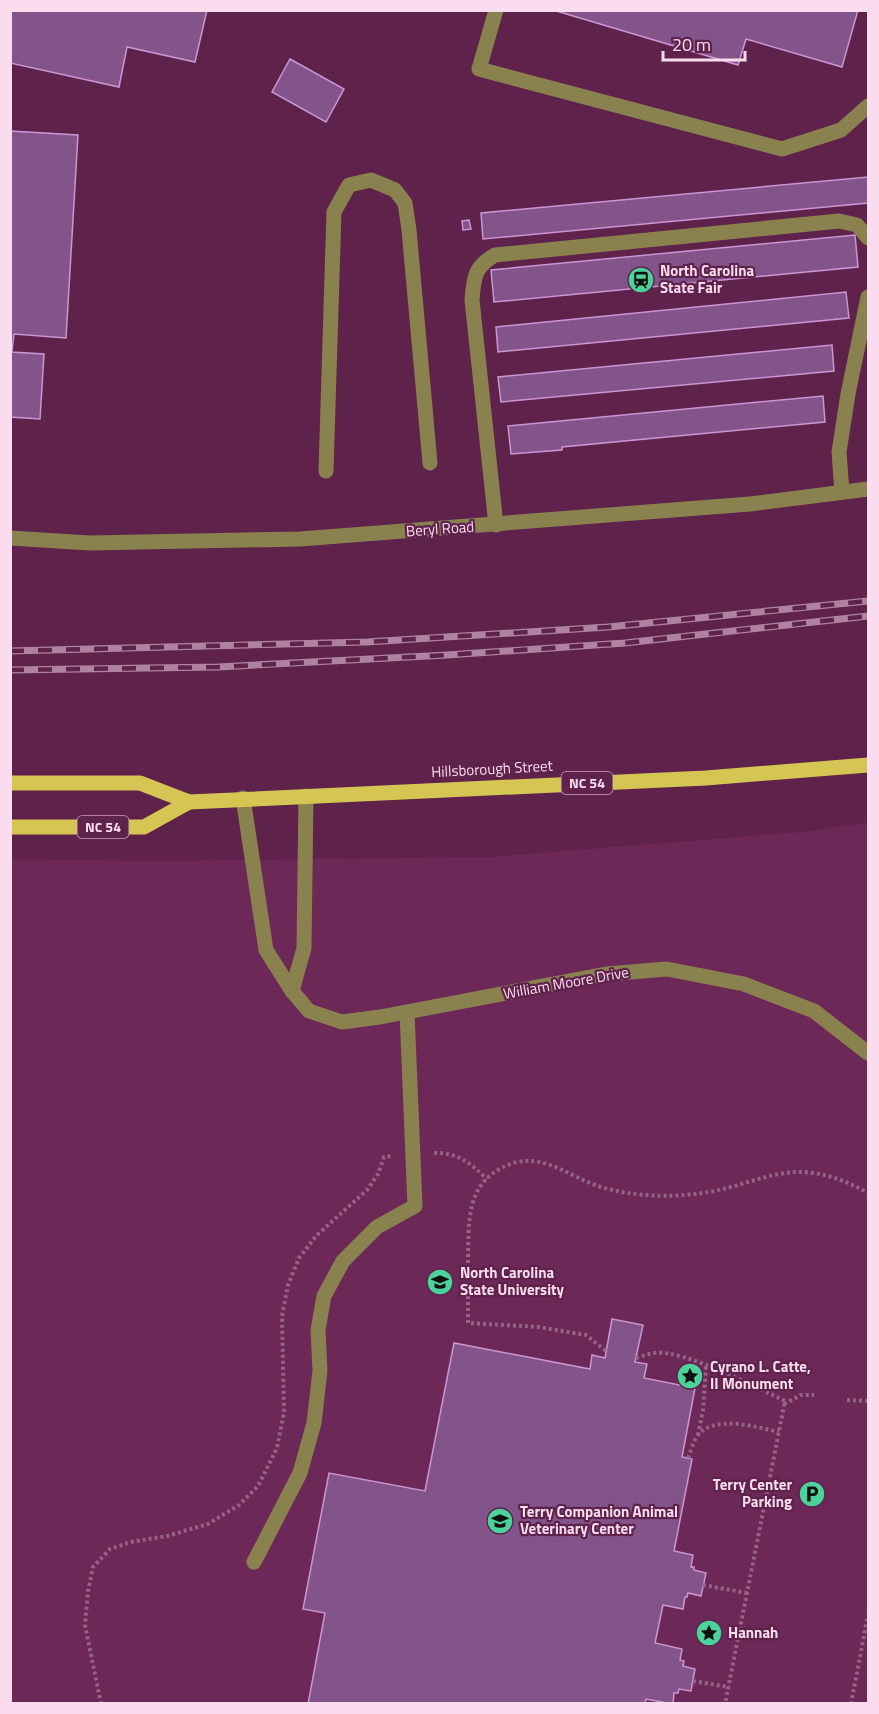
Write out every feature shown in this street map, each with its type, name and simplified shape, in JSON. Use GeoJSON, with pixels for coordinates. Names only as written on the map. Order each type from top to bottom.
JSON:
{"type":"FeatureCollection","features":[{"type":"Feature","properties":{"kind":"main road","name":"Hillsborough Street"},"geometry":{"type":"LineString","coordinates":[[10,827],[144,827],[189,802],[243,798],[706,778],[868,765]]}},
{"type":"Feature","properties":{"kind":"main road","name":"Hillsborough Street"},"geometry":{"type":"LineString","coordinates":[[10,783],[140,783],[189,802]]}},
{"type":"Feature","properties":{"kind":"street"},"geometry":{"type":"LineString","coordinates":[[496,10],[479,69],[782,149],[841,130],[868,106]]}},
{"type":"Feature","properties":{"kind":"street"},"geometry":{"type":"LineString","coordinates":[[326,471],[334,212],[349,185],[371,180],[395,190],[405,203],[430,463]]}},
{"type":"Feature","properties":{"kind":"street"},"geometry":{"type":"LineString","coordinates":[[496,525],[472,300],[474,276],[483,262],[495,255],[839,221],[857,225],[868,238]]}},
{"type":"Feature","properties":{"kind":"street"},"geometry":{"type":"LineString","coordinates":[[843,492],[839,452],[848,394],[868,297]]}},
{"type":"Feature","properties":{"kind":"street","name":"Beryl Road"},"geometry":{"type":"LineString","coordinates":[[10,538],[90,543],[300,539],[750,504],[868,489]]}},
{"type":"Feature","properties":{"kind":"street"},"geometry":{"type":"LineString","coordinates":[[292,992],[304,948],[306,796]]}},
{"type":"Feature","properties":{"kind":"street","name":"William Moore Drive"},"geometry":{"type":"LineString","coordinates":[[243,798],[266,950],[292,992],[309,1011],[342,1022],[606,974],[667,969],[744,984],[814,1011],[868,1053]]}},
{"type":"Feature","properties":{"kind":"street"},"geometry":{"type":"LineString","coordinates":[[254,1562],[300,1473],[314,1423],[320,1371],[318,1330],[324,1296],[343,1261],[376,1227],[415,1206],[407,1012]]}},
{"type":"Feature","properties":{"kind":"path"},"geometry":{"type":"LineString","coordinates":[[430,1154],[447,1153],[468,1161],[487,1179]]}},
{"type":"Feature","properties":{"kind":"path"},"geometry":{"type":"LineString","coordinates":[[101,1704],[85,1625],[93,1567],[110,1550],[131,1542],[167,1536],[208,1524],[239,1505],[258,1486],[277,1448],[284,1412],[282,1316],[288,1285],[299,1258],[316,1236],[367,1190],[378,1174],[384,1156],[399,1155]]}},
{"type":"Feature","properties":{"kind":"path"},"geometry":{"type":"LineString","coordinates":[[468,1263],[470,1208],[479,1189],[487,1179],[508,1164],[531,1160],[554,1165],[597,1185],[628,1193],[669,1197],[716,1191],[772,1174],[811,1172],[838,1178],[868,1193]]}},
{"type":"Feature","properties":{"kind":"path"},"geometry":{"type":"LineString","coordinates":[[468,1296],[468,1323],[539,1327],[586,1335],[606,1351]]}},
{"type":"Feature","properties":{"kind":"path"},"geometry":{"type":"LineString","coordinates":[[636,1358],[656,1353],[689,1359],[741,1379],[785,1401],[725,1704]]}},
{"type":"Feature","properties":{"kind":"path"},"geometry":{"type":"LineString","coordinates":[[688,1458],[698,1436],[703,1410],[705,1365]]}},
{"type":"Feature","properties":{"kind":"path"},"geometry":{"type":"LineString","coordinates":[[784,1404],[801,1395],[814,1395]]}},
{"type":"Feature","properties":{"kind":"path"},"geometry":{"type":"LineString","coordinates":[[848,1400],[868,1401]]}},
{"type":"Feature","properties":{"kind":"path"},"geometry":{"type":"LineString","coordinates":[[698,1436],[711,1426],[730,1423],[779,1432]]}},
{"type":"Feature","properties":{"kind":"path"},"geometry":{"type":"LineString","coordinates":[[703,1585],[747,1593]]}},
{"type":"Feature","properties":{"kind":"path"},"geometry":{"type":"LineString","coordinates":[[851,1704],[868,1615]]}},
{"type":"Feature","properties":{"kind":"path"},"geometry":{"type":"LineString","coordinates":[[693,1681],[729,1688]]}},
{"type":"Feature","properties":{"kind":"shaded area","name":"North Carolina State University"},"geometry":{"type":"Polygon","coordinates":[[[868,822],[868,1703],[11,1704],[11,859],[156,861],[488,857],[812,831],[868,822]]]}},
{"type":"Feature","properties":{"kind":"building"},"geometry":{"type":"Polygon","coordinates":[[[10,10],[207,10],[195,62],[127,47],[119,87],[10,63],[10,10]]]}},
{"type":"Feature","properties":{"kind":"building"},"geometry":{"type":"Polygon","coordinates":[[[553,10],[858,10],[842,67],[746,39],[738,65],[553,10]]]}},
{"type":"Feature","properties":{"kind":"building"},"geometry":{"type":"Polygon","coordinates":[[[290,59],[344,89],[326,122],[272,92],[290,59]]]}},
{"type":"Feature","properties":{"kind":"building"},"geometry":{"type":"Polygon","coordinates":[[[10,131],[78,135],[66,338],[14,334],[12,352],[44,354],[40,419],[10,417],[10,131]]]}},
{"type":"Feature","properties":{"kind":"building"},"geometry":{"type":"Polygon","coordinates":[[[868,177],[868,203],[483,239],[481,213],[868,177]]]}},
{"type":"Feature","properties":{"kind":"building"},"geometry":{"type":"Polygon","coordinates":[[[469,220],[471,229],[463,230],[462,221],[469,220]]]}},
{"type":"Feature","properties":{"kind":"building"},"geometry":{"type":"Polygon","coordinates":[[[855,235],[858,267],[494,302],[491,270],[855,235]]]}},
{"type":"Feature","properties":{"kind":"building"},"geometry":{"type":"Polygon","coordinates":[[[846,292],[849,318],[498,352],[496,327],[846,292]]]}},
{"type":"Feature","properties":{"kind":"building"},"geometry":{"type":"Polygon","coordinates":[[[832,345],[834,371],[501,402],[498,377],[832,345]]]}},
{"type":"Feature","properties":{"kind":"building"},"geometry":{"type":"Polygon","coordinates":[[[823,396],[825,422],[511,454],[508,426],[823,396]]]}},
{"type":"Feature","properties":{"kind":"building","name":"Terry Companion Animal Veterinary Center"},"geometry":{"type":"Polygon","coordinates":[[[612,1319],[643,1325],[635,1362],[647,1364],[644,1378],[695,1388],[682,1457],[692,1459],[674,1551],[693,1555],[691,1567],[706,1573],[701,1596],[688,1593],[683,1609],[663,1605],[655,1643],[682,1649],[680,1660],[684,1661],[683,1666],[695,1669],[691,1691],[679,1689],[678,1693],[674,1693],[673,1704],[646,1699],[645,1704],[308,1704],[325,1613],[303,1609],[329,1473],[425,1491],[454,1343],[590,1369],[592,1355],[605,1358],[612,1319]]]}},
{"type":"Feature","properties":{"kind":"railway"},"geometry":{"type":"LineString","coordinates":[[10,651],[367,642],[608,627],[868,601]]}},
{"type":"Feature","properties":{"kind":"railway"},"geometry":{"type":"LineString","coordinates":[[10,670],[218,667],[447,655],[625,643],[868,616]]}},
{"type":"Feature","properties":{"kind":"place","name":"North Carolina State Fair"},"geometry":{"type":"Point","coordinates":[641,280]}},
{"type":"Feature","properties":{"kind":"place","name":"North Carolina State University"},"geometry":{"type":"Point","coordinates":[440,1282]}},
{"type":"Feature","properties":{"kind":"place","name":"Cyrano L. Catte, II Monument"},"geometry":{"type":"Point","coordinates":[690,1376]}},
{"type":"Feature","properties":{"kind":"place","name":"Terry Center Parking"},"geometry":{"type":"Point","coordinates":[812,1494]}},
{"type":"Feature","properties":{"kind":"place","name":"Terry Companion Animal Veterinary Center"},"geometry":{"type":"Point","coordinates":[500,1521]}},
{"type":"Feature","properties":{"kind":"place","name":"Hannah"},"geometry":{"type":"Point","coordinates":[709,1633]}}]}
